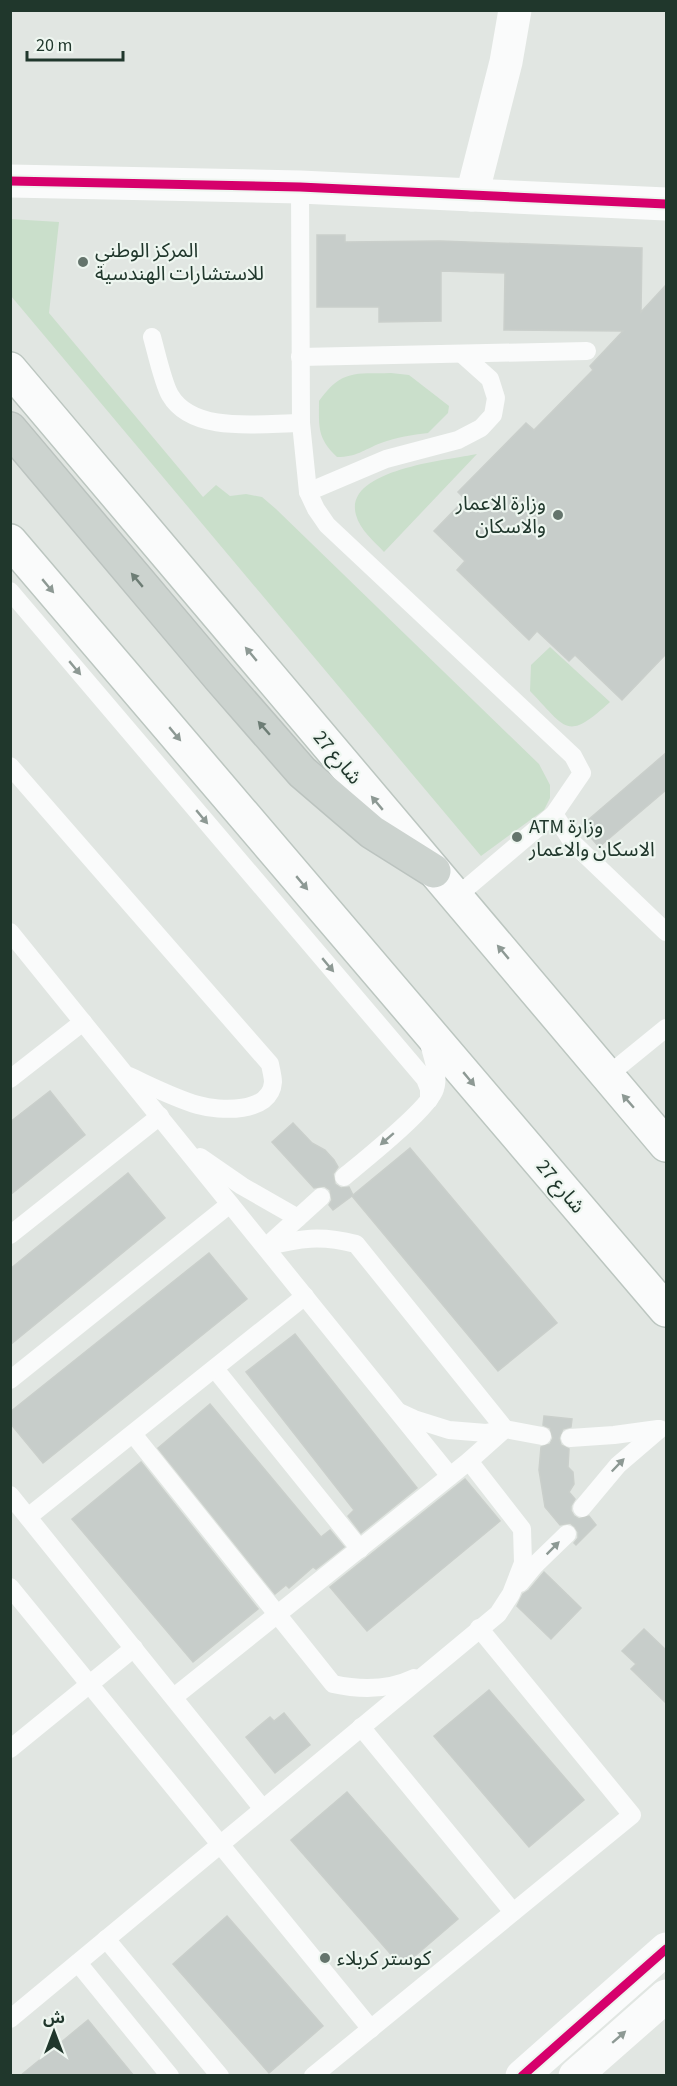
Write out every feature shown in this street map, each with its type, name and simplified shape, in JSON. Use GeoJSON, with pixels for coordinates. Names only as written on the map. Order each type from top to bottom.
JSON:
{"type":"FeatureCollection","features":[{"type":"Feature","properties":{"kind":"main road"},"geometry":{"type":"LineString","coordinates":[[472,195],[506,62],[515,10]]}},
{"type":"Feature","properties":{"kind":"main road"},"geometry":{"type":"LineString","coordinates":[[10,181],[300,187],[666,204]]}},
{"type":"Feature","properties":{"kind":"main road","name":"شارع 27"},"geometry":{"type":"LineString","coordinates":[[10,369],[666,1145]]}},
{"type":"Feature","properties":{"kind":"main road"},"geometry":{"type":"LineString","coordinates":[[10,429],[204,660],[302,772],[372,832],[434,871]]}},
{"type":"Feature","properties":{"kind":"main road","name":"شارع 27"},"geometry":{"type":"LineString","coordinates":[[10,542],[666,1310]]}},
{"type":"Feature","properties":{"kind":"main road"},"geometry":{"type":"LineString","coordinates":[[522,2076],[666,1949]]}},
{"type":"Feature","properties":{"kind":"main road"},"geometry":{"type":"LineString","coordinates":[[575,2076],[666,1996]]}},
{"type":"Feature","properties":{"kind":"lane"},"geometry":{"type":"LineString","coordinates":[[300,187],[301,423],[308,492],[316,509],[327,525],[573,756],[582,773],[554,814],[456,897]]}},
{"type":"Feature","properties":{"kind":"lane"},"geometry":{"type":"LineString","coordinates":[[152,337],[170,395],[188,414],[216,423],[301,423]]}},
{"type":"Feature","properties":{"kind":"lane"},"geometry":{"type":"LineString","coordinates":[[300,357],[587,351]]}},
{"type":"Feature","properties":{"kind":"lane"},"geometry":{"type":"LineString","coordinates":[[308,492],[387,459],[458,440],[481,428],[493,415],[496,398],[490,379],[462,354]]}},
{"type":"Feature","properties":{"kind":"lane"},"geometry":{"type":"LineString","coordinates":[[10,591],[425,1079],[429,1089],[429,1100]]}},
{"type":"Feature","properties":{"kind":"lane"},"geometry":{"type":"LineString","coordinates":[[10,766],[270,1064],[273,1082],[270,1093],[262,1100],[254,1106],[240,1109],[198,1105],[127,1076]]}},
{"type":"Feature","properties":{"kind":"lane"},"geometry":{"type":"LineString","coordinates":[[554,814],[573,843],[666,932]]}},
{"type":"Feature","properties":{"kind":"lane"},"geometry":{"type":"LineString","coordinates":[[11,934],[450,1476]]}},
{"type":"Feature","properties":{"kind":"lane"},"geometry":{"type":"LineString","coordinates":[[10,1079],[83,1022]]}},
{"type":"Feature","properties":{"kind":"lane"},"geometry":{"type":"LineString","coordinates":[[344,1177],[429,1100],[435,1091],[436,1081],[426,1028]]}},
{"type":"Feature","properties":{"kind":"lane"},"geometry":{"type":"LineString","coordinates":[[607,1076],[666,1028]]}},
{"type":"Feature","properties":{"kind":"lane"},"geometry":{"type":"LineString","coordinates":[[10,1235],[160,1116]]}},
{"type":"Feature","properties":{"kind":"lane"},"geometry":{"type":"LineString","coordinates":[[183,1145],[242,1186],[298,1218]]}},
{"type":"Feature","properties":{"kind":"lane"},"geometry":{"type":"LineString","coordinates":[[265,1247],[321,1197]]}},
{"type":"Feature","properties":{"kind":"lane"},"geometry":{"type":"LineString","coordinates":[[10,1380],[230,1204]]}},
{"type":"Feature","properties":{"kind":"lane"},"geometry":{"type":"LineString","coordinates":[[265,1247],[289,1241],[330,1238],[356,1244],[505,1429]]}},
{"type":"Feature","properties":{"kind":"lane"},"geometry":{"type":"LineString","coordinates":[[28,1517],[305,1296]]}},
{"type":"Feature","properties":{"kind":"lane"},"geometry":{"type":"LineString","coordinates":[[215,1369],[360,1549]]}},
{"type":"Feature","properties":{"kind":"lane"},"geometry":{"type":"LineString","coordinates":[[398,1411],[414,1419],[449,1430],[486,1433],[505,1429],[542,1436]]}},
{"type":"Feature","properties":{"kind":"lane"},"geometry":{"type":"LineString","coordinates":[[570,1438],[614,1435],[663,1427]]}},
{"type":"Feature","properties":{"kind":"lane"},"geometry":{"type":"LineString","coordinates":[[582,1508],[618,1465],[663,1427]]}},
{"type":"Feature","properties":{"kind":"lane"},"geometry":{"type":"LineString","coordinates":[[174,1698],[469,1461],[505,1429]]}},
{"type":"Feature","properties":{"kind":"lane"},"geometry":{"type":"LineString","coordinates":[[133,1434],[333,1684],[350,1687],[379,1687],[404,1683],[428,1671]]}},
{"type":"Feature","properties":{"kind":"lane"},"geometry":{"type":"LineString","coordinates":[[469,1461],[522,1529],[523,1563],[511,1594]]}},
{"type":"Feature","properties":{"kind":"lane"},"geometry":{"type":"LineString","coordinates":[[10,1495],[263,1809]]}},
{"type":"Feature","properties":{"kind":"lane"},"geometry":{"type":"LineString","coordinates":[[10,2019],[498,1614],[535,1565],[567,1534]]}},
{"type":"Feature","properties":{"kind":"lane"},"geometry":{"type":"LineString","coordinates":[[10,1587],[371,2029]]}},
{"type":"Feature","properties":{"kind":"lane"},"geometry":{"type":"LineString","coordinates":[[313,2076],[632,1815],[479,1628]]}},
{"type":"Feature","properties":{"kind":"lane"},"geometry":{"type":"LineString","coordinates":[[10,1749],[134,1648]]}},
{"type":"Feature","properties":{"kind":"lane"},"geometry":{"type":"LineString","coordinates":[[361,1727],[513,1912]]}},
{"type":"Feature","properties":{"kind":"lane"},"geometry":{"type":"LineString","coordinates":[[106,1939],[220,2076]]}},
{"type":"Feature","properties":{"kind":"lane"},"geometry":{"type":"LineString","coordinates":[[78,1963],[170,2076]]}},
{"type":"Feature","properties":{"kind":"green space"},"geometry":{"type":"Polygon","coordinates":[[[10,219],[59,222],[49,313],[203,497],[216,485],[230,496],[246,494],[262,497],[276,509],[539,764],[550,785],[550,798],[544,810],[481,856],[11,296],[10,219]]]}},
{"type":"Feature","properties":{"kind":"green space"},"geometry":{"type":"Polygon","coordinates":[[[358,374],[409,375],[449,406],[448,413],[428,433],[393,439],[355,454],[337,457],[330,450],[320,432],[319,401],[342,378],[358,374]]]}},
{"type":"Feature","properties":{"kind":"green space"},"geometry":{"type":"Polygon","coordinates":[[[477,454],[384,552],[361,526],[356,515],[356,499],[365,487],[381,477],[401,469],[477,454]]]}},
{"type":"Feature","properties":{"kind":"green space"},"geometry":{"type":"Polygon","coordinates":[[[550,647],[610,702],[595,715],[575,726],[567,726],[560,722],[530,691],[531,665],[550,647]]]}},
{"type":"Feature","properties":{"kind":"building"},"geometry":{"type":"Polygon","coordinates":[[[317,235],[345,235],[345,242],[440,241],[642,248],[641,312],[666,285],[666,654],[622,700],[575,655],[569,661],[537,631],[529,640],[457,570],[465,561],[434,531],[465,499],[458,492],[526,423],[534,430],[593,370],[590,366],[623,331],[504,330],[505,273],[441,271],[441,321],[379,322],[379,307],[317,307],[317,235]]]}},
{"type":"Feature","properties":{"kind":"building"},"geometry":{"type":"Polygon","coordinates":[[[666,753],[666,790],[599,847],[581,826],[666,753]]]}},
{"type":"Feature","properties":{"kind":"building"},"geometry":{"type":"Polygon","coordinates":[[[50,1091],[85,1135],[10,1195],[10,1122],[50,1091]]]}},
{"type":"Feature","properties":{"kind":"building"},"geometry":{"type":"Polygon","coordinates":[[[293,1123],[312,1143],[325,1150],[334,1160],[338,1167],[333,1174],[335,1184],[341,1188],[349,1187],[353,1195],[410,1148],[557,1323],[498,1371],[352,1196],[333,1210],[329,1205],[332,1200],[330,1190],[324,1186],[314,1188],[272,1142],[293,1123]]]}},
{"type":"Feature","properties":{"kind":"building"},"geometry":{"type":"Polygon","coordinates":[[[128,1173],[165,1218],[10,1345],[10,1269],[128,1173]]]}},
{"type":"Feature","properties":{"kind":"building"},"geometry":{"type":"Polygon","coordinates":[[[209,1253],[247,1299],[43,1463],[10,1423],[10,1412],[209,1253]]]}},
{"type":"Feature","properties":{"kind":"building"},"geometry":{"type":"Polygon","coordinates":[[[295,1334],[417,1488],[361,1533],[348,1516],[354,1510],[246,1372],[295,1334]]]}},
{"type":"Feature","properties":{"kind":"building"},"geometry":{"type":"Polygon","coordinates":[[[210,1404],[321,1537],[330,1530],[344,1547],[316,1569],[313,1567],[289,1588],[286,1585],[275,1594],[158,1448],[210,1404]]]}},
{"type":"Feature","properties":{"kind":"building"},"geometry":{"type":"Polygon","coordinates":[[[544,1416],[572,1419],[571,1427],[563,1429],[559,1438],[561,1445],[569,1449],[568,1467],[573,1472],[574,1484],[569,1492],[575,1499],[571,1511],[579,1519],[589,1516],[596,1525],[576,1545],[574,1543],[578,1538],[578,1532],[575,1527],[570,1523],[560,1525],[545,1507],[539,1470],[541,1447],[550,1444],[553,1438],[550,1428],[543,1425],[544,1416]]]}},
{"type":"Feature","properties":{"kind":"building"},"geometry":{"type":"Polygon","coordinates":[[[141,1462],[258,1609],[193,1662],[72,1519],[141,1462]]]}},
{"type":"Feature","properties":{"kind":"building"},"geometry":{"type":"Polygon","coordinates":[[[465,1479],[500,1521],[367,1631],[330,1587],[465,1479]]]}},
{"type":"Feature","properties":{"kind":"building"},"geometry":{"type":"Polygon","coordinates":[[[544,1572],[581,1608],[551,1639],[517,1606],[523,1594],[544,1572]]]}},
{"type":"Feature","properties":{"kind":"building"},"geometry":{"type":"Polygon","coordinates":[[[644,1629],[666,1650],[666,1703],[631,1669],[636,1664],[622,1651],[644,1629]]]}},
{"type":"Feature","properties":{"kind":"building"},"geometry":{"type":"Polygon","coordinates":[[[489,1690],[584,1800],[529,1847],[434,1736],[489,1690]]]}},
{"type":"Feature","properties":{"kind":"building"},"geometry":{"type":"Polygon","coordinates":[[[284,1713],[310,1745],[275,1773],[246,1737],[270,1717],[274,1721],[284,1713]]]}},
{"type":"Feature","properties":{"kind":"building"},"geometry":{"type":"Polygon","coordinates":[[[347,1792],[458,1919],[402,1967],[291,1840],[347,1792]]]}},
{"type":"Feature","properties":{"kind":"building"},"geometry":{"type":"Polygon","coordinates":[[[227,1916],[323,2026],[269,2073],[173,1964],[227,1916]]]}},
{"type":"Feature","properties":{"kind":"building"},"geometry":{"type":"Polygon","coordinates":[[[88,2020],[134,2076],[20,2076],[59,2044],[88,2020]]]}},
{"type":"Feature","properties":{"kind":"cycle path"},"geometry":{"type":"LineString","coordinates":[[10,181],[300,187],[666,204]]}},
{"type":"Feature","properties":{"kind":"cycle path"},"geometry":{"type":"LineString","coordinates":[[522,2076],[666,1949]]}},
{"type":"Feature","properties":{"kind":"place","name":"المركز الوطني للاستشارات الهندسية"},"geometry":{"type":"Point","coordinates":[83,262]}},
{"type":"Feature","properties":{"kind":"place","name":"وزارة الاعمار والاسكان"},"geometry":{"type":"Point","coordinates":[558,515]}},
{"type":"Feature","properties":{"kind":"place","name":"ATM وزارة الاسكان والاعمار"},"geometry":{"type":"Point","coordinates":[517,837]}},
{"type":"Feature","properties":{"kind":"place","name":"كوستر كربلاء"},"geometry":{"type":"Point","coordinates":[325,1958]}}]}
